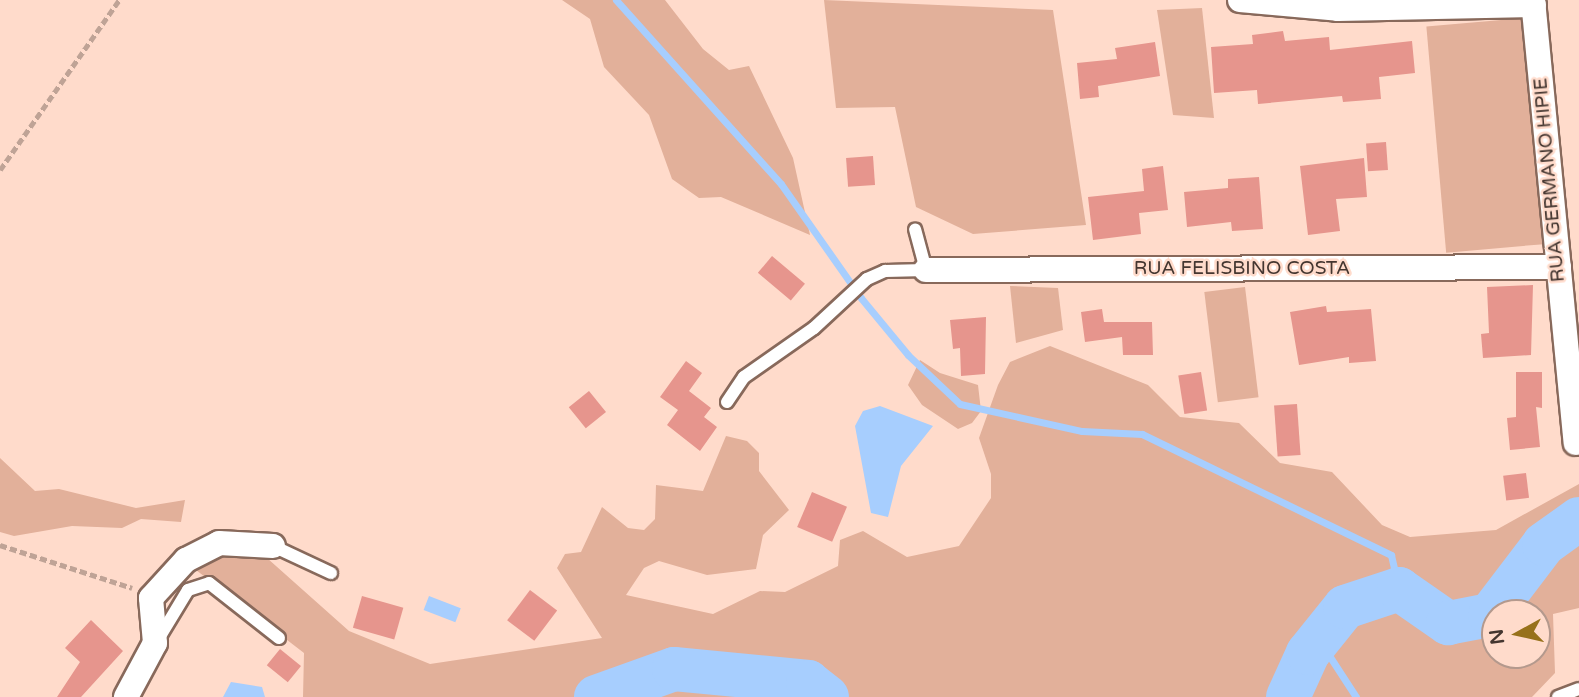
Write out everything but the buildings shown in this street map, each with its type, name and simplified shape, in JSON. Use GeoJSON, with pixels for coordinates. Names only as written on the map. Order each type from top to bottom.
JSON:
{"type":"FeatureCollection","features":[{"type":"Feature","properties":{"kind":"street"},"geometry":{"type":"LineString","coordinates":[[1240,0],[1338,9],[1534,2]]}},
{"type":"Feature","properties":{"kind":"street","name":"RUA GERMANO HIPIE"},"geometry":{"type":"LineString","coordinates":[[1534,2],[1576,443]]}},
{"type":"Feature","properties":{"kind":"street","name":"RUA FELISBINO COSTA"},"geometry":{"type":"LineString","coordinates":[[926,270],[1559,267]]}},
{"type":"Feature","properties":{"kind":"street"},"geometry":{"type":"LineString","coordinates":[[126,697],[155,643],[151,598],[186,560],[219,543],[273,546]]}},
{"type":"Feature","properties":{"kind":"lane"},"geometry":{"type":"LineString","coordinates":[[727,402],[744,377],[814,328],[867,279],[885,271],[926,270],[915,229]]}},
{"type":"Feature","properties":{"kind":"lane"},"geometry":{"type":"LineString","coordinates":[[273,546],[331,573]]}},
{"type":"Feature","properties":{"kind":"lane"},"geometry":{"type":"LineString","coordinates":[[155,643],[188,590],[200,583],[209,583],[279,638]]}},
{"type":"Feature","properties":{"kind":"lane"},"geometry":{"type":"LineString","coordinates":[[1558,697],[1579,689]]}},
{"type":"Feature","properties":{"kind":"path"},"geometry":{"type":"LineString","coordinates":[[0,170],[119,0]]}},
{"type":"Feature","properties":{"kind":"path"},"geometry":{"type":"LineString","coordinates":[[0,545],[90,572],[151,598]]}},
{"type":"Feature","properties":{"kind":"shaded area"},"geometry":{"type":"Polygon","coordinates":[[[562,0],[665,0],[703,49],[729,70],[749,66],[793,158],[810,235],[721,197],[699,198],[672,179],[649,115],[604,67],[590,19],[562,0]]]}},
{"type":"Feature","properties":{"kind":"shaded area"},"geometry":{"type":"Polygon","coordinates":[[[824,0],[1053,10],[1086,225],[973,234],[916,207],[895,107],[836,108],[824,0]]]}},
{"type":"Feature","properties":{"kind":"shaded area"},"geometry":{"type":"Polygon","coordinates":[[[1202,8],[1214,118],[1173,115],[1157,10],[1202,8]]]}},
{"type":"Feature","properties":{"kind":"shaded area"},"geometry":{"type":"Polygon","coordinates":[[[1524,18],[1544,244],[1446,253],[1426,27],[1524,18]]]}},
{"type":"Feature","properties":{"kind":"shaded area"},"geometry":{"type":"Polygon","coordinates":[[[1010,286],[1058,288],[1063,330],[1016,343],[1010,286]]]}},
{"type":"Feature","properties":{"kind":"shaded area"},"geometry":{"type":"Polygon","coordinates":[[[1245,287],[1259,397],[1218,402],[1204,292],[1245,287]]]}},
{"type":"Feature","properties":{"kind":"shaded area"},"geometry":{"type":"Polygon","coordinates":[[[1050,346],[1148,385],[1180,417],[1239,423],[1280,463],[1332,472],[1382,525],[1410,537],[1496,530],[1579,484],[1579,608],[1553,614],[1555,673],[1532,697],[303,697],[304,653],[196,570],[221,555],[267,558],[349,631],[430,664],[602,638],[557,568],[565,554],[581,552],[602,507],[628,528],[644,530],[655,519],[656,485],[703,491],[726,436],[747,441],[759,453],[759,471],[789,510],[763,535],[756,569],[707,575],[659,561],[644,568],[626,595],[713,614],[760,591],[785,592],[838,566],[840,540],[863,531],[907,557],[959,546],[991,498],[991,474],[979,438],[998,385],[1010,362],[1050,346]]]}},
{"type":"Feature","properties":{"kind":"shaded area"},"geometry":{"type":"Polygon","coordinates":[[[920,360],[940,373],[978,385],[981,411],[972,423],[958,429],[922,405],[908,385],[920,360]]]}},
{"type":"Feature","properties":{"kind":"shaded area"},"geometry":{"type":"Polygon","coordinates":[[[0,458],[35,491],[59,489],[136,508],[185,500],[181,522],[141,519],[122,528],[72,526],[14,536],[0,532],[0,458]]]}},
{"type":"Feature","properties":{"kind":"water"},"geometry":{"type":"Polygon","coordinates":[[[880,406],[933,426],[901,466],[888,517],[871,513],[855,426],[863,411],[880,406]]]}},
{"type":"Feature","properties":{"kind":"water"},"geometry":{"type":"Polygon","coordinates":[[[429,596],[461,608],[455,622],[424,610],[429,596]]]}},
{"type":"Feature","properties":{"kind":"water"},"geometry":{"type":"Polygon","coordinates":[[[231,682],[262,687],[265,697],[223,697],[231,682]]]}},
{"type":"Feature","properties":{"kind":"waterway"},"geometry":{"type":"LineString","coordinates":[[616,0],[781,184],[861,298],[908,355],[960,404],[1082,431],[1142,434],[1391,555],[1399,589]]}},
{"type":"Feature","properties":{"kind":"waterway"},"geometry":{"type":"LineString","coordinates":[[1288,697],[1308,653],[1345,607],[1399,589],[1448,623],[1490,615],[1544,544],[1579,519]]}},
{"type":"Feature","properties":{"kind":"waterway"},"geometry":{"type":"LineString","coordinates":[[1319,640],[1356,697]]}},
{"type":"Feature","properties":{"kind":"waterway"},"geometry":{"type":"LineString","coordinates":[[596,697],[674,669],[808,682],[827,697]]}}]}
